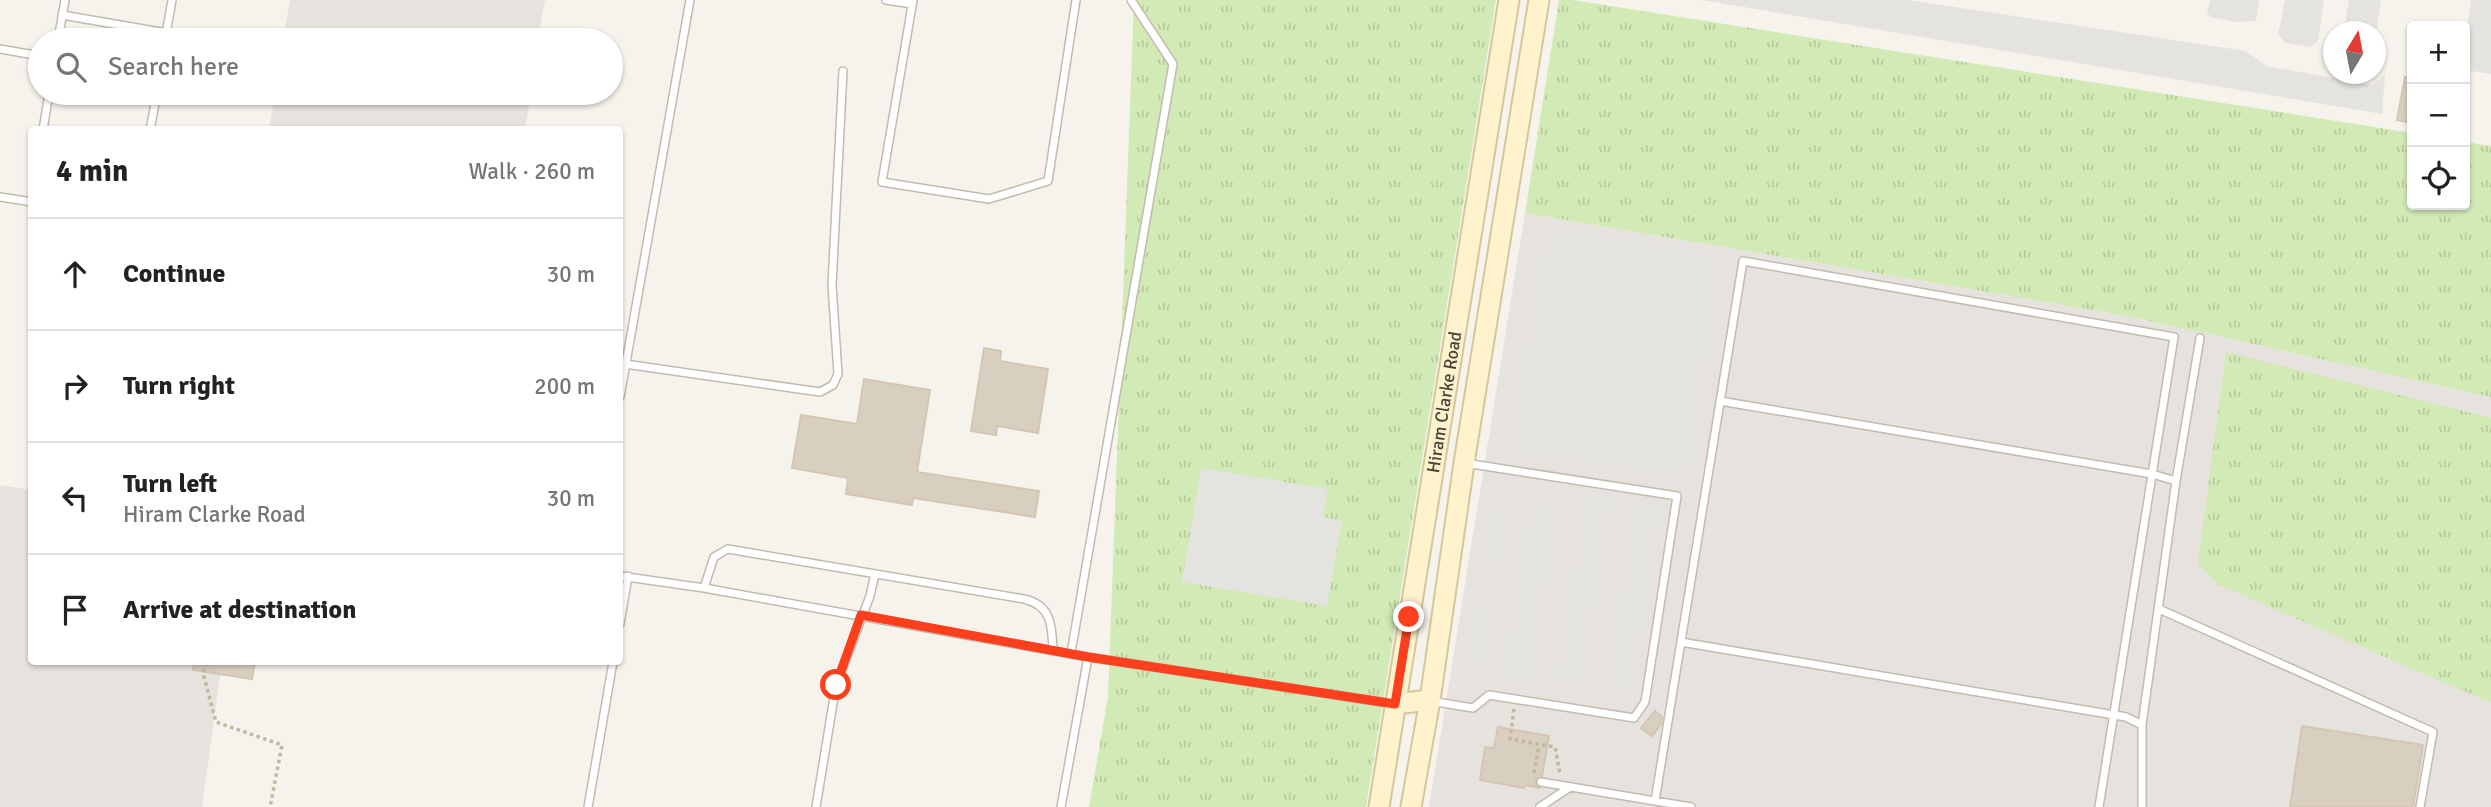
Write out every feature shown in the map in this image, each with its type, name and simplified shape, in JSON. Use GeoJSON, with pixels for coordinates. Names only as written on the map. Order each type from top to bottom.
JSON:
{"type":"FeatureCollection","features":[{"type":"Feature","properties":{"kind":"main road","name":"Hiram Clarke Road"},"geometry":{"type":"LineString","coordinates":[[1379,807],[1508,0]]}},
{"type":"Feature","properties":{"kind":"main road","name":"Hiram Clarke Road"},"geometry":{"type":"LineString","coordinates":[[1411,807],[1539,0]]}},
{"type":"Feature","properties":{"kind":"main road"},"geometry":{"type":"LineString","coordinates":[[1473,220],[1504,225]]}},
{"type":"Feature","properties":{"kind":"main road"},"geometry":{"type":"LineString","coordinates":[[1433,462],[1464,463]]}},
{"type":"Feature","properties":{"kind":"main road"},"geometry":{"type":"LineString","coordinates":[[1395,704],[1430,700]]}},
{"type":"Feature","properties":{"kind":"lane"},"geometry":{"type":"LineString","coordinates":[[60,28],[65,0]]}},
{"type":"Feature","properties":{"kind":"lane"},"geometry":{"type":"LineString","coordinates":[[167,28],[172,0]]}},
{"type":"Feature","properties":{"kind":"lane"},"geometry":{"type":"LineString","coordinates":[[623,377],[690,0]]}},
{"type":"Feature","properties":{"kind":"lane"},"geometry":{"type":"LineString","coordinates":[[886,0],[913,2],[881,182],[989,199],[1048,181],[1076,0]]}},
{"type":"Feature","properties":{"kind":"lane"},"geometry":{"type":"LineString","coordinates":[[1071,653],[1173,64],[1131,0]]}},
{"type":"Feature","properties":{"kind":"lane"},"geometry":{"type":"LineString","coordinates":[[62,15],[123,28]]}},
{"type":"Feature","properties":{"kind":"lane"},"geometry":{"type":"LineString","coordinates":[[0,49],[28,54]]}},
{"type":"Feature","properties":{"kind":"lane"},"geometry":{"type":"LineString","coordinates":[[625,364],[820,392],[833,385],[838,374],[832,285],[843,71]]}},
{"type":"Feature","properties":{"kind":"lane"},"geometry":{"type":"LineString","coordinates":[[44,126],[47,105]]}},
{"type":"Feature","properties":{"kind":"lane"},"geometry":{"type":"LineString","coordinates":[[151,126],[155,105]]}},
{"type":"Feature","properties":{"kind":"lane"},"geometry":{"type":"LineString","coordinates":[[0,197],[28,201]]}},
{"type":"Feature","properties":{"kind":"lane"},"geometry":{"type":"LineString","coordinates":[[1655,801],[1743,261],[2174,337],[2099,807]]}},
{"type":"Feature","properties":{"kind":"lane"},"geometry":{"type":"LineString","coordinates":[[2142,807],[2142,725],[2176,481],[2200,338]]}},
{"type":"Feature","properties":{"kind":"lane"},"geometry":{"type":"LineString","coordinates":[[1720,401],[2152,474],[2176,481]]}},
{"type":"Feature","properties":{"kind":"lane"},"geometry":{"type":"LineString","coordinates":[[1430,700],[1473,708],[1489,695],[1634,718],[1645,702],[1677,496],[1464,463]]}},
{"type":"Feature","properties":{"kind":"lane"},"geometry":{"type":"LineString","coordinates":[[704,588],[713,557],[728,549],[1036,601],[1046,611],[1052,632],[1053,650]]}},
{"type":"Feature","properties":{"kind":"lane"},"geometry":{"type":"LineString","coordinates":[[816,807],[836,685],[870,596],[874,574]]}},
{"type":"Feature","properties":{"kind":"lane"},"geometry":{"type":"LineString","coordinates":[[624,576],[861,615],[1088,657],[1395,704]]}},
{"type":"Feature","properties":{"kind":"lane"},"geometry":{"type":"LineString","coordinates":[[2159,610],[2433,732],[2420,807]]}},
{"type":"Feature","properties":{"kind":"lane"},"geometry":{"type":"LineString","coordinates":[[1681,642],[2126,717],[2142,725]]}},
{"type":"Feature","properties":{"kind":"lane"},"geometry":{"type":"LineString","coordinates":[[1061,807],[1088,657]]}},
{"type":"Feature","properties":{"kind":"lane"},"geometry":{"type":"LineString","coordinates":[[588,807],[612,665]]}},
{"type":"Feature","properties":{"kind":"lane"},"geometry":{"type":"LineString","coordinates":[[1541,782],[1691,807]]}},
{"type":"Feature","properties":{"kind":"lane"},"geometry":{"type":"LineString","coordinates":[[1540,807],[1567,786]]}},
{"type":"Feature","properties":{"kind":"path"},"geometry":{"type":"LineString","coordinates":[[205,665],[203,673],[216,722],[282,745],[270,807]]}},
{"type":"Feature","properties":{"kind":"path"},"geometry":{"type":"LineString","coordinates":[[1515,700],[1510,740],[1555,747],[1567,786]]}},
{"type":"Feature","properties":{"kind":"path"},"geometry":{"type":"LineString","coordinates":[[1539,745],[1533,780],[1541,782]]}},
{"type":"Feature","properties":{"kind":"shaded area"},"geometry":{"type":"Polygon","coordinates":[[[290,0],[545,0],[540,28],[285,28],[290,0]]]}},
{"type":"Feature","properties":{"kind":"shaded area"},"geometry":{"type":"Polygon","coordinates":[[[1702,0],[1908,0],[2246,51],[2266,66],[2323,76],[2323,84],[2384,84],[2382,114],[1702,0]]]}},
{"type":"Feature","properties":{"kind":"shaded area"},"geometry":{"type":"Polygon","coordinates":[[[2211,0],[2259,0],[2256,21],[2236,22],[2210,17],[2207,11],[2211,0]]]}},
{"type":"Feature","properties":{"kind":"shaded area"},"geometry":{"type":"Polygon","coordinates":[[[2285,0],[2324,0],[2318,41],[2310,47],[2286,43],[2278,35],[2285,0]]]}},
{"type":"Feature","properties":{"kind":"shaded area"},"geometry":{"type":"Polygon","coordinates":[[[2349,0],[2381,0],[2378,21],[2346,21],[2349,0]]]}},
{"type":"Feature","properties":{"kind":"shaded area"},"geometry":{"type":"Polygon","coordinates":[[[2471,0],[2491,0],[2491,74],[2470,71],[2468,21],[2471,0]]]}},
{"type":"Feature","properties":{"kind":"shaded area"},"geometry":{"type":"Polygon","coordinates":[[[273,105],[529,105],[526,126],[270,126],[273,105]]]}},
{"type":"Feature","properties":{"kind":"shaded area"},"geometry":{"type":"Polygon","coordinates":[[[1525,213],[2127,316],[2491,397],[2491,807],[1429,807],[1525,213]]]}},
{"type":"Feature","properties":{"kind":"shaded area"},"geometry":{"type":"Polygon","coordinates":[[[1558,228],[1723,255],[1690,480],[1519,453],[1507,441],[1538,256],[1558,228]]]}},
{"type":"Feature","properties":{"kind":"shaded area"},"geometry":{"type":"Polygon","coordinates":[[[1201,468],[1328,489],[1323,517],[1342,521],[1327,606],[1182,582],[1201,468]]]}},
{"type":"Feature","properties":{"kind":"shaded area"},"geometry":{"type":"Polygon","coordinates":[[[0,485],[28,490],[28,665],[222,665],[202,807],[0,807],[0,485]]]}},
{"type":"Feature","properties":{"kind":"shaded area"},"geometry":{"type":"Polygon","coordinates":[[[1494,490],[1511,493],[1481,681],[1464,678],[1494,490]]]}},
{"type":"Feature","properties":{"kind":"shaded area"},"geometry":{"type":"Polygon","coordinates":[[[1583,491],[1614,496],[1583,687],[1552,682],[1583,491]]]}},
{"type":"Feature","properties":{"kind":"shaded area"},"geometry":{"type":"Polygon","coordinates":[[[1528,499],[1560,504],[1532,684],[1500,679],[1528,499]]]}},
{"type":"Feature","properties":{"kind":"shaded area"},"geometry":{"type":"Polygon","coordinates":[[[1634,500],[1664,505],[1634,694],[1603,689],[1634,500]]]}},
{"type":"Feature","properties":{"kind":"green space"},"geometry":{"type":"Polygon","coordinates":[[[1134,0],[1496,0],[1366,807],[1089,807],[1108,697],[1134,0]]]}},
{"type":"Feature","properties":{"kind":"green space"},"geometry":{"type":"Polygon","coordinates":[[[1559,0],[1573,0],[2407,132],[2407,210],[2470,210],[2470,143],[2491,146],[2491,397],[2127,316],[1525,213],[1559,0]]]}},
{"type":"Feature","properties":{"kind":"green space"},"geometry":{"type":"Polygon","coordinates":[[[2226,352],[2491,418],[2491,703],[2219,585],[2198,564],[2226,352]]]}},
{"type":"Feature","properties":{"kind":"building"},"geometry":{"type":"Polygon","coordinates":[[[2405,77],[2407,77],[2407,122],[2397,120],[2405,77]]]}},
{"type":"Feature","properties":{"kind":"building"},"geometry":{"type":"Polygon","coordinates":[[[984,348],[1001,351],[1000,361],[1048,369],[1038,433],[997,426],[996,435],[971,431],[984,348]]]}},
{"type":"Feature","properties":{"kind":"building"},"geometry":{"type":"Polygon","coordinates":[[[864,379],[930,390],[917,472],[1039,491],[1035,517],[913,498],[912,505],[846,494],[848,478],[792,468],[801,415],[857,424],[864,379]]]}},
{"type":"Feature","properties":{"kind":"building"},"geometry":{"type":"Polygon","coordinates":[[[194,665],[254,665],[252,679],[193,670],[194,665]]]}},
{"type":"Feature","properties":{"kind":"building"},"geometry":{"type":"Polygon","coordinates":[[[1655,711],[1662,717],[1661,724],[1652,736],[1641,728],[1655,711]]]}},
{"type":"Feature","properties":{"kind":"building"},"geometry":{"type":"Polygon","coordinates":[[[2302,726],[2423,745],[2413,807],[2290,807],[2302,726]]]}},
{"type":"Feature","properties":{"kind":"building"},"geometry":{"type":"Polygon","coordinates":[[[1498,727],[1549,736],[1542,776],[1535,780],[1540,788],[1525,785],[1524,788],[1480,780],[1485,747],[1494,748],[1498,727]]]}},
{"type":"Feature","properties":{"kind":"route"},"geometry":{"type":"LineString","coordinates":[[836,685],[861,615],[1088,657],[1395,704],[1409,617]]}}]}
